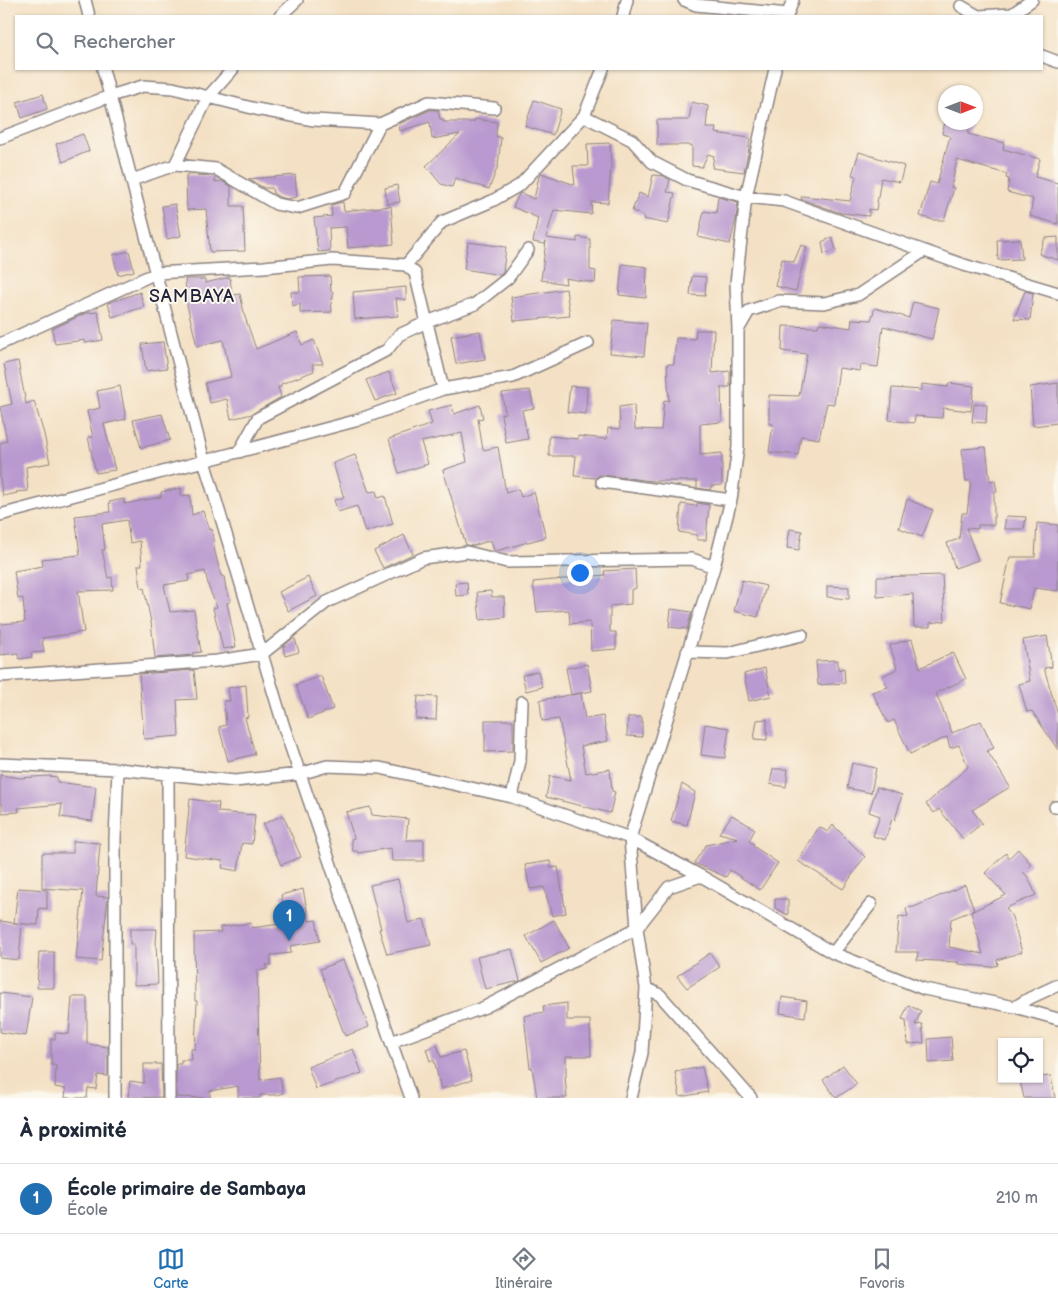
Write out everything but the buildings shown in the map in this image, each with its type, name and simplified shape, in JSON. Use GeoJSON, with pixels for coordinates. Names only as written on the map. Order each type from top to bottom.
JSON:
{"type":"FeatureCollection","features":[{"type":"Feature","properties":{"kind":"street"},"geometry":{"type":"LineString","coordinates":[[85,0],[89,15]]}},
{"type":"Feature","properties":{"kind":"street"},"geometry":{"type":"LineString","coordinates":[[281,15],[296,0]]}},
{"type":"Feature","properties":{"kind":"street"},"geometry":{"type":"LineString","coordinates":[[623,15],[627,0]]}},
{"type":"Feature","properties":{"kind":"street"},"geometry":{"type":"LineString","coordinates":[[684,0],[696,5],[788,15],[793,0]]}},
{"type":"Feature","properties":{"kind":"street"},"geometry":{"type":"LineString","coordinates":[[995,15],[1012,14],[1032,0]]}},
{"type":"Feature","properties":{"kind":"street"},"geometry":{"type":"LineString","coordinates":[[959,7],[976,15]]}},
{"type":"Feature","properties":{"kind":"street"},"geometry":{"type":"LineString","coordinates":[[1043,56],[1058,62]]}},
{"type":"Feature","properties":{"kind":"street"},"geometry":{"type":"LineString","coordinates":[[103,70],[204,461],[283,724],[411,1098]]}},
{"type":"Feature","properties":{"kind":"street"},"geometry":{"type":"LineString","coordinates":[[176,165],[208,96],[232,70]]}},
{"type":"Feature","properties":{"kind":"street"},"geometry":{"type":"LineString","coordinates":[[406,265],[442,222],[492,201],[520,185],[584,116],[604,70]]}},
{"type":"Feature","properties":{"kind":"street"},"geometry":{"type":"LineString","coordinates":[[631,1098],[642,1054],[646,988],[637,928],[630,838],[714,567],[731,500],[738,447],[736,283],[746,197],[775,70]]}},
{"type":"Feature","properties":{"kind":"street"},"geometry":{"type":"LineString","coordinates":[[0,138],[110,96],[143,86],[174,88],[256,110],[314,120],[380,124],[429,102],[494,108]]}},
{"type":"Feature","properties":{"kind":"street"},"geometry":{"type":"LineString","coordinates":[[584,116],[632,140],[652,162],[687,180],[746,197],[784,201],[964,265],[1058,293]]}},
{"type":"Feature","properties":{"kind":"street"},"geometry":{"type":"LineString","coordinates":[[132,180],[176,165],[216,169],[276,204],[297,208],[346,194],[380,124]]}},
{"type":"Feature","properties":{"kind":"street"},"geometry":{"type":"LineString","coordinates":[[239,452],[258,418],[387,350],[399,335],[475,304],[508,278],[528,250]]}},
{"type":"Feature","properties":{"kind":"street"},"geometry":{"type":"LineString","coordinates":[[738,330],[749,311],[780,301],[824,303],[858,295],[924,251]]}},
{"type":"Feature","properties":{"kind":"street"},"geometry":{"type":"LineString","coordinates":[[0,344],[156,273],[264,267],[332,260],[406,265],[415,274],[443,389]]}},
{"type":"Feature","properties":{"kind":"street"},"geometry":{"type":"LineString","coordinates":[[0,515],[355,421],[443,389],[513,377],[588,343]]}},
{"type":"Feature","properties":{"kind":"street"},"geometry":{"type":"LineString","coordinates":[[602,482],[731,500]]}},
{"type":"Feature","properties":{"kind":"street"},"geometry":{"type":"LineString","coordinates":[[0,676],[217,661],[262,654],[327,602],[423,558],[467,552],[507,562],[692,559],[714,567]]}},
{"type":"Feature","properties":{"kind":"street"},"geometry":{"type":"LineString","coordinates":[[687,652],[728,653],[802,635]]}},
{"type":"Feature","properties":{"kind":"street"},"geometry":{"type":"LineString","coordinates":[[512,797],[520,762],[522,702]]}},
{"type":"Feature","properties":{"kind":"street"},"geometry":{"type":"LineString","coordinates":[[0,764],[118,769],[235,781],[300,774],[327,766],[380,768],[512,797],[630,838],[701,876],[833,953],[924,989],[1058,1019]]}},
{"type":"Feature","properties":{"kind":"street"},"geometry":{"type":"LineString","coordinates":[[116,1098],[114,840],[118,769]]}},
{"type":"Feature","properties":{"kind":"street"},"geometry":{"type":"LineString","coordinates":[[168,774],[169,1098]]}},
{"type":"Feature","properties":{"kind":"street"},"geometry":{"type":"LineString","coordinates":[[391,1042],[485,1007],[637,928],[669,887],[701,876]]}},
{"type":"Feature","properties":{"kind":"street"},"geometry":{"type":"LineString","coordinates":[[833,953],[871,904]]}},
{"type":"Feature","properties":{"kind":"street"},"geometry":{"type":"LineString","coordinates":[[1015,1008],[1030,998],[1058,985]]}},
{"type":"Feature","properties":{"kind":"street"},"geometry":{"type":"LineString","coordinates":[[646,988],[660,995],[751,1098]]}},
{"type":"Feature","properties":{"kind":"place","name":"École primaire de Sambaya"},"geometry":{"type":"Point","coordinates":[289,941]}},
{"type":"Feature","properties":{"kind":"district","name":"SAMBAYA"},"geometry":{"type":"Point","coordinates":[192,296]}}]}
